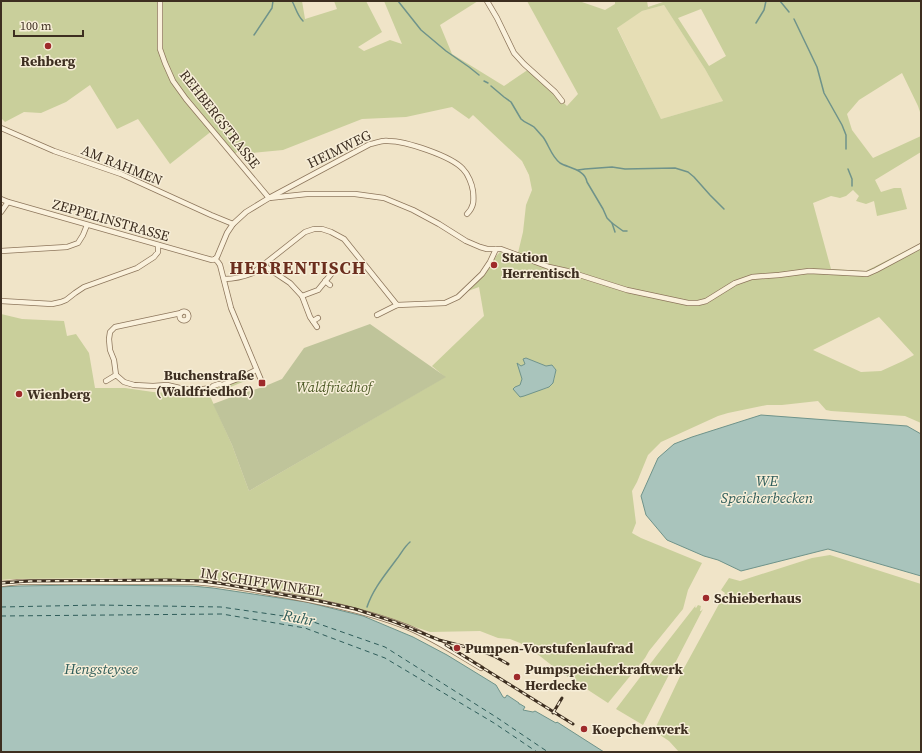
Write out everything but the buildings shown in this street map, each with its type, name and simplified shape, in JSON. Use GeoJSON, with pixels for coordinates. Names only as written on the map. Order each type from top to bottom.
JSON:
{"type":"FeatureCollection","features":[{"type":"Feature","properties":{"kind":"street","name":"REHBERGSTRASSE"},"geometry":{"type":"LineString","coordinates":[[160,1],[160,49],[164,63],[173,80],[186,99],[269,198]]}},
{"type":"Feature","properties":{"kind":"street"},"geometry":{"type":"LineString","coordinates":[[487,1],[514,53],[555,92],[562,101]]}},
{"type":"Feature","properties":{"kind":"street","name":"AM RAHMEN"},"geometry":{"type":"LineString","coordinates":[[1,128],[54,150],[121,174],[233,224]]}},
{"type":"Feature","properties":{"kind":"street","name":"HEIMWEG"},"geometry":{"type":"LineString","coordinates":[[215,259],[227,233],[233,224],[246,212],[269,198],[370,144],[383,141],[389,140],[424,149],[455,163],[463,169],[470,181],[474,194],[472,209],[467,214]]}},
{"type":"Feature","properties":{"kind":"street"},"geometry":{"type":"LineString","coordinates":[[269,198],[328,193],[355,194],[384,198],[413,210],[466,241],[487,249],[504,250],[543,265],[627,290],[688,303],[706,301],[735,283],[752,277],[810,271],[866,274],[921,246]]}},
{"type":"Feature","properties":{"kind":"street","name":"ZEPPELINSTRASSE"},"geometry":{"type":"LineString","coordinates":[[1,199],[158,245],[212,260],[215,259]]}},
{"type":"Feature","properties":{"kind":"street"},"geometry":{"type":"LineString","coordinates":[[1,212],[8,202]]}},
{"type":"Feature","properties":{"kind":"street"},"geometry":{"type":"LineString","coordinates":[[1,251],[67,247],[78,243],[87,225]]}},
{"type":"Feature","properties":{"kind":"street"},"geometry":{"type":"LineString","coordinates":[[224,279],[235,279],[253,273],[305,232],[314,229],[322,229],[344,239],[397,305]]}},
{"type":"Feature","properties":{"kind":"street"},"geometry":{"type":"LineString","coordinates":[[1,301],[52,304],[61,302],[90,284],[137,268],[154,257],[158,252],[158,245]]}},
{"type":"Feature","properties":{"kind":"street"},"geometry":{"type":"LineString","coordinates":[[377,315],[397,305],[445,303],[458,297],[482,274],[496,249]]}},
{"type":"Feature","properties":{"kind":"street"},"geometry":{"type":"LineString","coordinates":[[215,259],[220,265],[231,308],[261,380]]}},
{"type":"Feature","properties":{"kind":"street"},"geometry":{"type":"LineString","coordinates":[[263,265],[290,283],[302,296],[308,312],[317,327]]}},
{"type":"Feature","properties":{"kind":"street"},"geometry":{"type":"LineString","coordinates":[[302,296],[318,290],[332,274]]}},
{"type":"Feature","properties":{"kind":"street"},"geometry":{"type":"LineString","coordinates":[[325,281],[330,285]]}},
{"type":"Feature","properties":{"kind":"street"},"geometry":{"type":"LineString","coordinates":[[181,313],[116,327],[110,332],[110,350],[114,360],[116,375],[124,382],[134,385],[167,385],[196,390],[210,388],[219,384],[222,385],[256,370]]}},
{"type":"Feature","properties":{"kind":"street"},"geometry":{"type":"LineString","coordinates":[[313,322],[318,318]]}},
{"type":"Feature","properties":{"kind":"street"},"geometry":{"type":"LineString","coordinates":[[106,381],[116,375]]}},
{"type":"Feature","properties":{"kind":"street","name":"IM SCHIFFWINKEL"},"geometry":{"type":"LineString","coordinates":[[1,584],[34,582],[216,583],[300,598],[359,611],[407,628],[437,641],[482,668]]}},
{"type":"Feature","properties":{"kind":"shaded area"},"geometry":{"type":"Polygon","coordinates":[[[664,5],[705,69],[723,101],[661,119],[617,27],[642,11],[664,5]]]}},
{"type":"Feature","properties":{"kind":"green space"},"geometry":{"type":"Polygon","coordinates":[[[1,1],[302,1],[305,19],[337,9],[334,1],[366,1],[382,32],[358,47],[364,51],[390,40],[402,44],[384,1],[478,1],[440,25],[452,54],[504,86],[529,69],[567,106],[578,94],[527,1],[579,1],[605,10],[615,4],[615,1],[647,1],[648,7],[666,1],[921,1],[921,115],[902,73],[859,100],[847,114],[852,130],[873,158],[921,136],[921,152],[875,180],[881,192],[894,188],[901,188],[907,209],[877,216],[874,201],[866,204],[856,201],[859,196],[853,190],[846,196],[840,198],[831,196],[813,203],[831,269],[866,271],[921,243],[921,423],[905,416],[826,410],[818,401],[767,405],[728,413],[718,416],[661,442],[648,455],[632,491],[636,523],[632,533],[702,563],[688,590],[683,609],[608,703],[520,643],[510,639],[498,638],[480,631],[430,632],[379,615],[326,600],[218,581],[107,578],[1,580],[1,314],[22,319],[64,321],[67,336],[76,334],[89,353],[95,388],[125,388],[153,392],[210,396],[232,445],[249,491],[445,377],[432,366],[484,316],[479,287],[468,291],[485,273],[500,252],[517,257],[523,232],[526,205],[532,190],[529,175],[522,161],[473,115],[469,119],[452,107],[406,117],[362,119],[283,150],[242,154],[239,151],[234,154],[213,130],[170,164],[138,119],[117,129],[90,85],[66,102],[41,113],[24,112],[5,122],[1,118],[1,1]],[[664,5],[642,11],[617,28],[661,119],[723,101],[705,69],[664,5]],[[701,9],[678,18],[709,66],[726,56],[701,9]],[[879,317],[813,350],[861,372],[881,371],[914,355],[879,317]],[[526,358],[523,359],[525,364],[521,366],[518,364],[522,379],[520,385],[515,387],[541,390],[550,386],[553,382],[556,370],[552,365],[546,366],[526,358]]]}},
{"type":"Feature","properties":{"kind":"green space","name":"Waldfriedhof"},"geometry":{"type":"Polygon","coordinates":[[[370,324],[446,377],[249,491],[232,445],[213,404],[282,379],[304,348],[370,324]]]}},
{"type":"Feature","properties":{"kind":"green space"},"geometry":{"type":"Polygon","coordinates":[[[251,374],[255,377],[211,395],[203,393],[203,391],[215,389],[251,374]]]}},
{"type":"Feature","properties":{"kind":"green space"},"geometry":{"type":"Polygon","coordinates":[[[830,555],[921,584],[921,752],[679,752],[669,741],[654,731],[683,670],[725,593],[721,590],[729,578],[740,581],[812,558],[830,555]]]}},
{"type":"Feature","properties":{"kind":"green space"},"geometry":{"type":"Polygon","coordinates":[[[696,605],[696,608],[698,605],[701,606],[700,611],[703,609],[643,725],[616,709],[657,655],[696,605]]]}},
{"type":"Feature","properties":{"kind":"water"},"geometry":{"type":"Polygon","coordinates":[[[526,358],[546,366],[552,365],[556,370],[553,383],[549,387],[520,397],[513,389],[520,385],[522,379],[517,363],[521,366],[525,364],[523,359],[526,358]]]}},
{"type":"Feature","properties":{"kind":"water","name":"WE Speicherbecken"},"geometry":{"type":"Polygon","coordinates":[[[761,415],[907,426],[921,434],[921,576],[828,549],[741,571],[718,560],[704,556],[667,540],[646,515],[641,496],[658,458],[674,444],[761,415]]]}},
{"type":"Feature","properties":{"kind":"water","name":"Hengsteysee"},"geometry":{"type":"Polygon","coordinates":[[[79,585],[192,586],[213,588],[306,602],[363,616],[413,637],[447,655],[496,685],[503,697],[505,698],[507,695],[525,707],[523,710],[535,711],[556,723],[557,722],[604,752],[1,752],[1,587],[79,585]]]}},
{"type":"Feature","properties":{"kind":"waterway"},"geometry":{"type":"LineString","coordinates":[[254,35],[272,8],[273,1]]}},
{"type":"Feature","properties":{"kind":"waterway"},"geometry":{"type":"LineString","coordinates":[[292,1],[303,21]]}},
{"type":"Feature","properties":{"kind":"waterway"},"geometry":{"type":"LineString","coordinates":[[398,1],[421,30],[446,51],[479,75]]}},
{"type":"Feature","properties":{"kind":"waterway"},"geometry":{"type":"LineString","coordinates":[[756,23],[764,10],[766,1]]}},
{"type":"Feature","properties":{"kind":"waterway"},"geometry":{"type":"LineString","coordinates":[[780,1],[789,12]]}},
{"type":"Feature","properties":{"kind":"waterway"},"geometry":{"type":"LineString","coordinates":[[794,19],[817,67],[824,93],[842,125],[846,135],[846,149]]}},
{"type":"Feature","properties":{"kind":"waterway"},"geometry":{"type":"LineString","coordinates":[[484,81],[488,83]]}},
{"type":"Feature","properties":{"kind":"waterway"},"geometry":{"type":"LineString","coordinates":[[491,86],[511,102],[524,122],[534,127],[543,137],[552,154],[560,163],[583,174],[607,218],[623,231],[627,231]]}},
{"type":"Feature","properties":{"kind":"waterway"},"geometry":{"type":"LineString","coordinates":[[578,170],[612,167],[625,169],[675,168],[688,172],[694,177],[724,209]]}},
{"type":"Feature","properties":{"kind":"waterway"},"geometry":{"type":"LineString","coordinates":[[848,169],[852,179],[852,186]]}},
{"type":"Feature","properties":{"kind":"waterway"},"geometry":{"type":"LineString","coordinates":[[612,223],[615,232]]}},
{"type":"Feature","properties":{"kind":"waterway"},"geometry":{"type":"LineString","coordinates":[[367,607],[380,582],[410,542]]}},
{"type":"Feature","properties":{"kind":"ferry route"},"geometry":{"type":"LineString","coordinates":[[1,607],[98,605],[221,607],[305,619],[385,647],[496,717],[548,752]]}},
{"type":"Feature","properties":{"kind":"ferry route"},"geometry":{"type":"LineString","coordinates":[[1,616],[222,614],[305,628],[385,658],[494,723],[537,752]]}},
{"type":"Feature","properties":{"kind":"railway"},"geometry":{"type":"LineString","coordinates":[[1,583],[30,581],[168,580],[202,581],[224,584],[355,609],[395,622],[439,640],[482,651],[508,664]]}},
{"type":"Feature","properties":{"kind":"railway"},"geometry":{"type":"LineString","coordinates":[[446,645],[573,724]]}},
{"type":"Feature","properties":{"kind":"railway"},"geometry":{"type":"LineString","coordinates":[[553,713],[562,698]]}},
{"type":"Feature","properties":{"kind":"place","name":"Rehberg"},"geometry":{"type":"Point","coordinates":[48,46]}},
{"type":"Feature","properties":{"kind":"place","name":"Station Herrentisch"},"geometry":{"type":"Point","coordinates":[494,265]}},
{"type":"Feature","properties":{"kind":"place","name":"Buchenstraße (Waldfriedhof)"},"geometry":{"type":"Point","coordinates":[262,383]}},
{"type":"Feature","properties":{"kind":"place","name":"Wienberg"},"geometry":{"type":"Point","coordinates":[19,394]}},
{"type":"Feature","properties":{"kind":"place","name":"Schieberhaus"},"geometry":{"type":"Point","coordinates":[706,598]}},
{"type":"Feature","properties":{"kind":"place","name":"Pumpen-Vorstufenlaufrad"},"geometry":{"type":"Point","coordinates":[457,648]}},
{"type":"Feature","properties":{"kind":"place","name":"Pumpspeicherkraftwerk Herdecke"},"geometry":{"type":"Point","coordinates":[517,677]}},
{"type":"Feature","properties":{"kind":"place","name":"Koepchenwerk"},"geometry":{"type":"Point","coordinates":[584,729]}},
{"type":"Feature","properties":{"kind":"district","name":"HERRENTISCH"},"geometry":{"type":"Point","coordinates":[298,268]}},
{"type":"Feature","properties":{"kind":"water label","name":"Ruhr"},"geometry":{"type":"Point","coordinates":[299,618]}}]}
